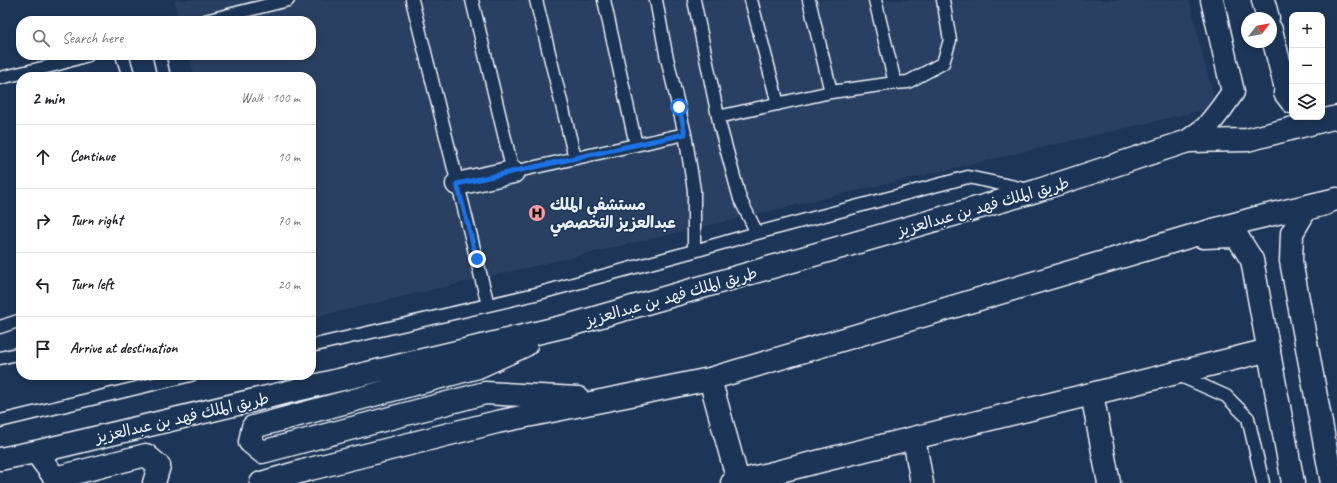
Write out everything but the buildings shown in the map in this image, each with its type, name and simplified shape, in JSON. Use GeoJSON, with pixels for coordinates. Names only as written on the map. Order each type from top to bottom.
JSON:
{"type":"FeatureCollection","features":[{"type":"Feature","properties":{"kind":"main road"},"geometry":{"type":"LineString","coordinates":[[1188,142],[1206,128],[1221,110],[1233,92],[1212,0]]}},
{"type":"Feature","properties":{"kind":"main road"},"geometry":{"type":"LineString","coordinates":[[1264,0],[1267,12]]}},
{"type":"Feature","properties":{"kind":"main road"},"geometry":{"type":"LineString","coordinates":[[1276,48],[1286,89],[1285,93],[1289,98]]}},
{"type":"Feature","properties":{"kind":"main road"},"geometry":{"type":"LineString","coordinates":[[1325,113],[1337,116]]}},
{"type":"Feature","properties":{"kind":"main road","name":"طريق الملك فهد بن عبدالعزيز"},"geometry":{"type":"LineString","coordinates":[[0,459],[36,452],[570,324],[1036,191],[1188,142],[1247,140],[1337,116]]}},
{"type":"Feature","properties":{"kind":"main road"},"geometry":{"type":"LineString","coordinates":[[457,184],[513,172]]}},
{"type":"Feature","properties":{"kind":"main road"},"geometry":{"type":"LineString","coordinates":[[261,483],[310,469],[497,422],[710,379],[1188,237],[1256,218],[1337,199]]}},
{"type":"Feature","properties":{"kind":"main road"},"geometry":{"type":"LineString","coordinates":[[1332,483],[1291,261],[1292,233],[1306,209],[1337,199]]}},
{"type":"Feature","properties":{"kind":"main road"},"geometry":{"type":"LineString","coordinates":[[1188,237],[1232,236],[1238,238],[1252,260],[1293,483]]}},
{"type":"Feature","properties":{"kind":"main road"},"geometry":{"type":"LineString","coordinates":[[570,324],[478,367],[253,428],[250,442],[262,452],[485,393],[610,399]]}},
{"type":"Feature","properties":{"kind":"main road"},"geometry":{"type":"LineString","coordinates":[[710,379],[735,482],[1269,350]]}},
{"type":"Feature","properties":{"kind":"main road"},"geometry":{"type":"LineString","coordinates":[[1092,394],[1109,483]]}},
{"type":"Feature","properties":{"kind":"main road"},"geometry":{"type":"LineString","coordinates":[[914,438],[922,483]]}},
{"type":"Feature","properties":{"kind":"main road"},"geometry":{"type":"LineString","coordinates":[[36,452],[55,478],[146,455],[159,466],[154,483]]}},
{"type":"Feature","properties":{"kind":"lane"},"geometry":{"type":"LineString","coordinates":[[225,16],[288,0]]}},
{"type":"Feature","properties":{"kind":"lane"},"geometry":{"type":"LineString","coordinates":[[412,0],[488,305]]}},
{"type":"Feature","properties":{"kind":"lane"},"geometry":{"type":"LineString","coordinates":[[472,0],[513,172],[685,134]]}},
{"type":"Feature","properties":{"kind":"lane"},"geometry":{"type":"LineString","coordinates":[[536,0],[575,158]]}},
{"type":"Feature","properties":{"kind":"lane"},"geometry":{"type":"LineString","coordinates":[[604,0],[636,145]]}},
{"type":"Feature","properties":{"kind":"lane"},"geometry":{"type":"LineString","coordinates":[[656,0],[666,54],[685,134],[694,190],[694,251]]}},
{"type":"Feature","properties":{"kind":"lane"},"geometry":{"type":"LineString","coordinates":[[694,0],[718,117],[740,199],[757,234]]}},
{"type":"Feature","properties":{"kind":"lane"},"geometry":{"type":"LineString","coordinates":[[750,0],[778,104]]}},
{"type":"Feature","properties":{"kind":"lane"},"geometry":{"type":"LineString","coordinates":[[809,0],[831,92]]}},
{"type":"Feature","properties":{"kind":"lane"},"geometry":{"type":"LineString","coordinates":[[875,0],[895,83]]}},
{"type":"Feature","properties":{"kind":"lane"},"geometry":{"type":"LineString","coordinates":[[718,117],[831,92],[908,82],[943,63],[950,40],[943,0]]}},
{"type":"Feature","properties":{"kind":"lane"},"geometry":{"type":"LineString","coordinates":[[25,72],[72,60]]}},
{"type":"Feature","properties":{"kind":"lane"},"geometry":{"type":"LineString","coordinates":[[124,60],[127,72]]}},
{"type":"Feature","properties":{"kind":"lane"},"geometry":{"type":"LineString","coordinates":[[160,60],[163,72]]}},
{"type":"Feature","properties":{"kind":"lane"},"geometry":{"type":"LineString","coordinates":[[0,78],[16,74]]}},
{"type":"Feature","properties":{"kind":"lane"},"geometry":{"type":"LineString","coordinates":[[316,345],[540,293],[968,177],[1036,191]]}},
{"type":"Feature","properties":{"kind":"lane"},"geometry":{"type":"LineString","coordinates":[[0,327],[16,322]]}},
{"type":"Feature","properties":{"kind":"lane"},"geometry":{"type":"LineString","coordinates":[[0,358],[16,353]]}},
{"type":"Feature","properties":{"kind":"lane"},"geometry":{"type":"LineString","coordinates":[[1175,373],[1226,396],[1248,418],[1263,483]]}},
{"type":"Feature","properties":{"kind":"lane"},"geometry":{"type":"LineString","coordinates":[[0,421],[170,380]]}},
{"type":"Feature","properties":{"kind":"shaded area","name":"مستشفى الملك عبدالعزيز التخصصي"},"geometry":{"type":"Polygon","coordinates":[[[174,0],[1189,0],[1216,107],[316,317],[316,72],[194,72],[190,60],[316,60],[316,16],[179,16],[174,0]]]}},
{"type":"Feature","properties":{"kind":"place","name":"مستشفى الملك عبدالعزيز التخصصي"},"geometry":{"type":"Point","coordinates":[537,213]}},
{"type":"Feature","properties":{"kind":"route"},"geometry":{"type":"LineString","coordinates":[[477,259],[457,184],[685,134],[679,107]]}}]}
